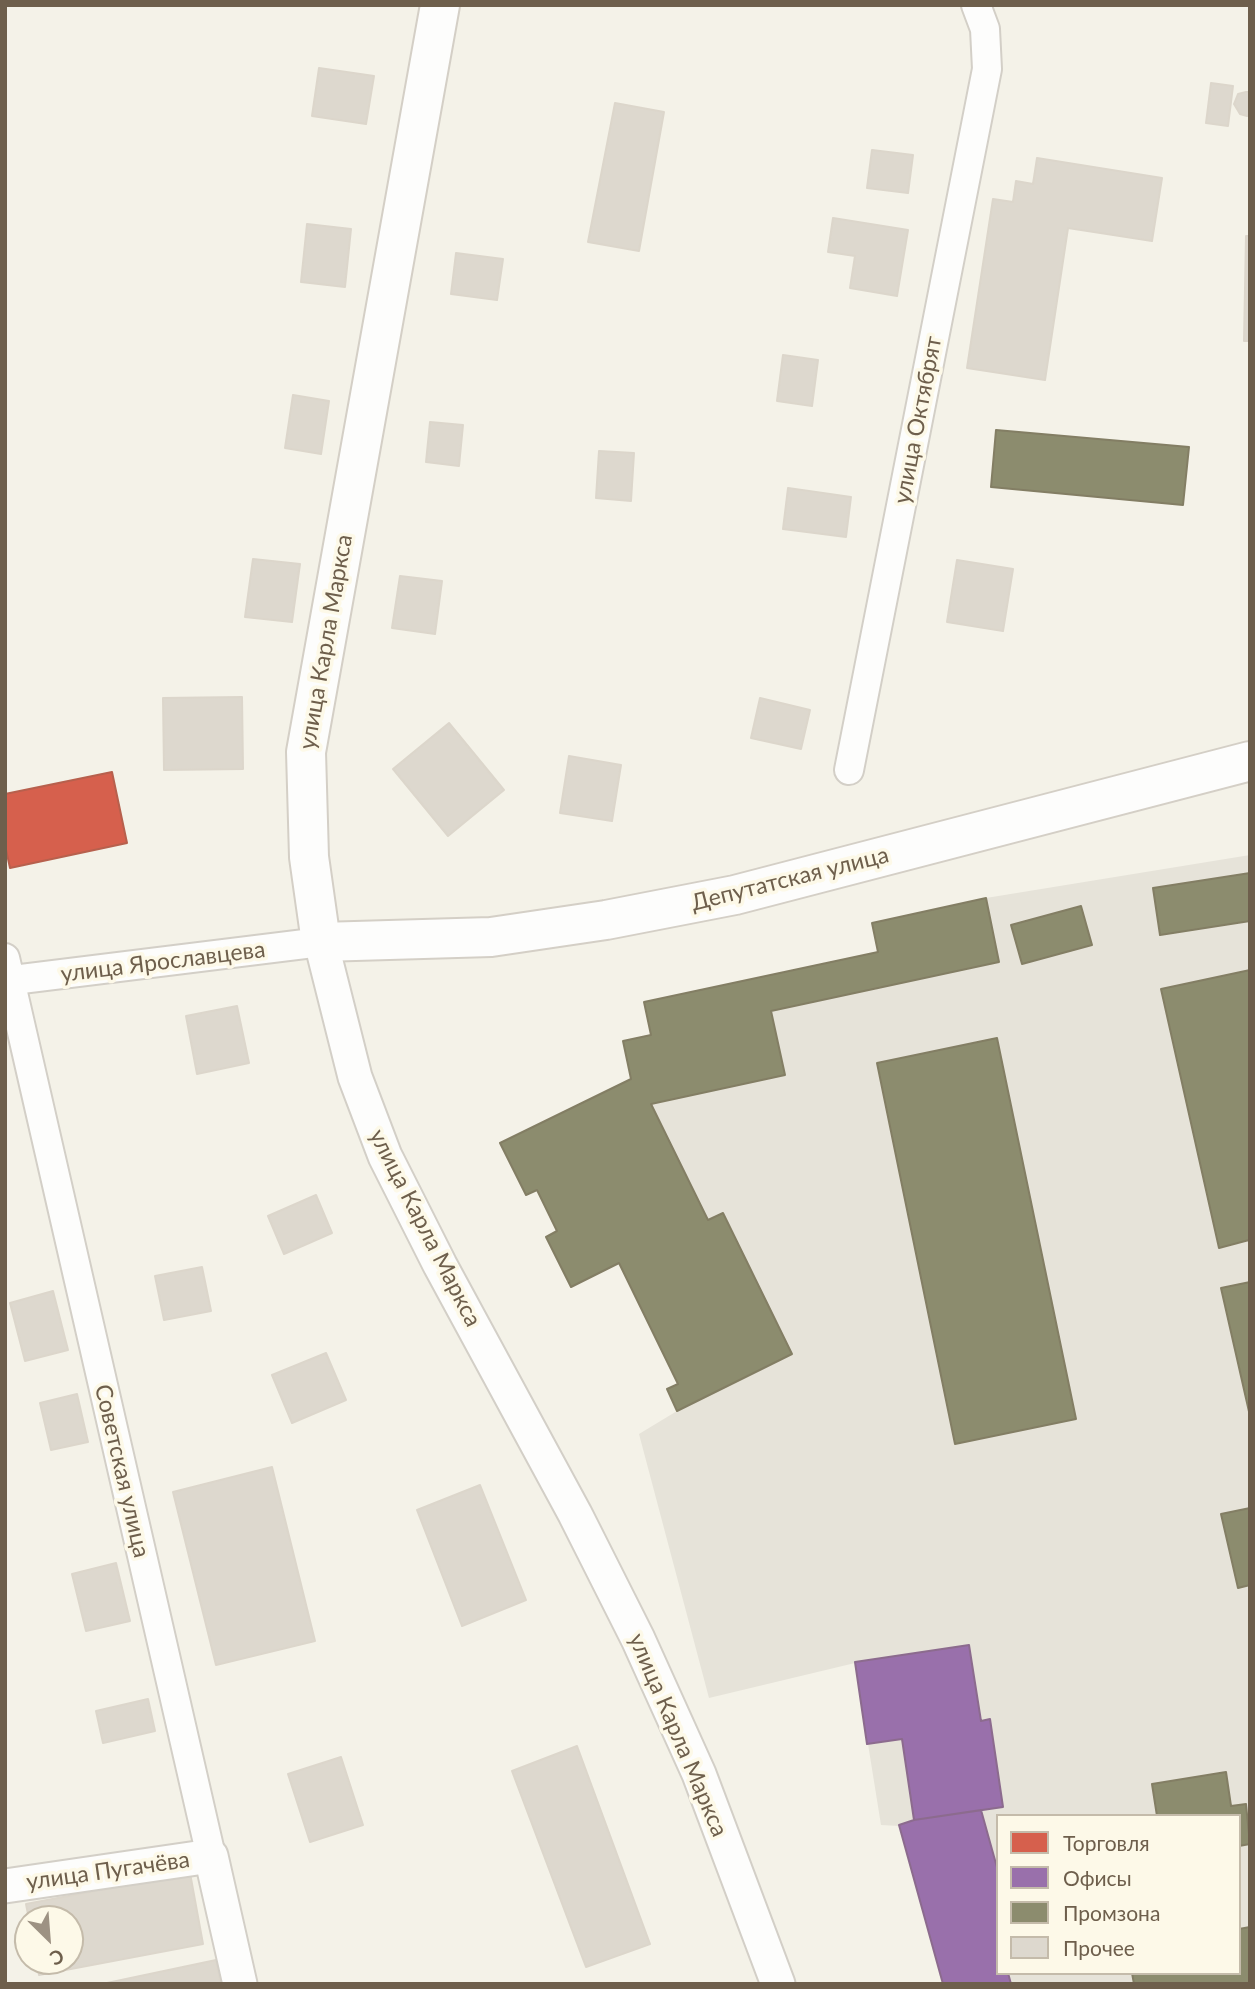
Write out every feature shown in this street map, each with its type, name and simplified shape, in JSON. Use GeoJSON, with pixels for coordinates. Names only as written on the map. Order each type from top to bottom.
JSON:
{"type":"FeatureCollection","features":[{"type":"Feature","properties":{"kind":"main road","name":"улица Карла Маркса"},"geometry":{"type":"LineString","coordinates":[[321,942],[309,857],[306,752],[440,5]]}},
{"type":"Feature","properties":{"kind":"main road","name":"Депутатская улица"},"geometry":{"type":"LineString","coordinates":[[321,942],[491,937],[606,920],[735,895],[1250,761]]}},
{"type":"Feature","properties":{"kind":"street","name":"улица Октябрят"},"geometry":{"type":"LineString","coordinates":[[849,770],[986,69],[985,30],[976,5]]}},
{"type":"Feature","properties":{"kind":"street","name":"улица Ярославцева"},"geometry":{"type":"LineString","coordinates":[[7,973],[321,942]]}},
{"type":"Feature","properties":{"kind":"street","name":"улица Карла Маркса"},"geometry":{"type":"LineString","coordinates":[[321,942],[355,1077],[385,1156],[440,1265],[575,1514],[638,1639],[699,1774],[778,1984]]}},
{"type":"Feature","properties":{"kind":"street","name":"Советская улица"},"geometry":{"type":"LineString","coordinates":[[7,973],[240,1984]]}},
{"type":"Feature","properties":{"kind":"street","name":"улица Пугачёва"},"geometry":{"type":"LineString","coordinates":[[5,1886],[211,1856]]}},
{"type":"Feature","properties":{"kind":"shaded area"},"geometry":{"type":"Polygon","coordinates":[[[1250,855],[1250,1984],[943,1984],[899,1826],[881,1825],[855,1663],[709,1698],[639,1434],[677,1411],[678,1384],[619,1264],[571,1287],[546,1237],[557,1231],[537,1190],[526,1195],[500,1143],[631,1079],[623,1041],[651,1035],[644,1002],[877,952],[872,923],[986,898],[1250,855]]]}},
{"type":"Feature","properties":{"kind":"building: Торговля"},"geometry":{"type":"Polygon","coordinates":[[[112,772],[127,843],[10,868],[5,845],[5,794],[112,772]]]}},
{"type":"Feature","properties":{"kind":"building: Офисы"},"geometry":{"type":"Polygon","coordinates":[[[969,1645],[981,1721],[990,1719],[1003,1807],[914,1820],[902,1739],[867,1744],[855,1662],[969,1645]]]}},
{"type":"Feature","properties":{"kind":"building: Офисы"},"geometry":{"type":"Polygon","coordinates":[[[981,1810],[996,1864],[996,1975],[1009,1975],[1011,1984],[943,1984],[899,1825],[914,1820],[981,1810]]]}},
{"type":"Feature","properties":{"kind":"building: Промзона"},"geometry":{"type":"Polygon","coordinates":[[[996,430],[1189,447],[1183,505],[991,487],[996,430]]]}},
{"type":"Feature","properties":{"kind":"building: Промзона"},"geometry":{"type":"Polygon","coordinates":[[[1250,873],[1250,921],[1160,935],[1153,888],[1250,873]]]}},
{"type":"Feature","properties":{"kind":"building: Промзона"},"geometry":{"type":"Polygon","coordinates":[[[986,898],[999,962],[771,1011],[785,1075],[651,1104],[708,1220],[723,1213],[792,1354],[677,1411],[667,1389],[678,1384],[619,1263],[571,1287],[546,1237],[557,1231],[537,1190],[526,1195],[500,1143],[631,1079],[623,1041],[651,1035],[644,1002],[878,952],[872,923],[986,898]]]}},
{"type":"Feature","properties":{"kind":"building: Промзона"},"geometry":{"type":"Polygon","coordinates":[[[1081,906],[1092,945],[1022,964],[1011,925],[1081,906]]]}},
{"type":"Feature","properties":{"kind":"building: Промзона"},"geometry":{"type":"Polygon","coordinates":[[[1250,970],[1250,1245],[1249,1240],[1219,1248],[1161,989],[1250,970]]]}},
{"type":"Feature","properties":{"kind":"building: Промзона"},"geometry":{"type":"Polygon","coordinates":[[[997,1038],[1076,1419],[955,1444],[877,1063],[997,1038]]]}},
{"type":"Feature","properties":{"kind":"building: Промзона"},"geometry":{"type":"Polygon","coordinates":[[[1250,1282],[1250,1416],[1221,1288],[1250,1282]]]}},
{"type":"Feature","properties":{"kind":"building: Промзона"},"geometry":{"type":"Polygon","coordinates":[[[1250,1508],[1250,1585],[1238,1588],[1221,1514],[1250,1508]]]}},
{"type":"Feature","properties":{"kind":"building: Промзона"},"geometry":{"type":"Polygon","coordinates":[[[1226,1772],[1231,1806],[1246,1804],[1250,1844],[1241,1846],[1241,1814],[1157,1814],[1152,1784],[1226,1772]]]}},
{"type":"Feature","properties":{"kind":"building: Промзона"},"geometry":{"type":"Polygon","coordinates":[[[1250,1927],[1250,1984],[1134,1984],[1132,1975],[1241,1975],[1241,1929],[1250,1927]]]}},
{"type":"Feature","properties":{"kind":"building: Прочее"},"geometry":{"type":"Polygon","coordinates":[[[319,68],[374,76],[366,124],[312,116],[319,68]]]}},
{"type":"Feature","properties":{"kind":"building: Прочее"},"geometry":{"type":"Polygon","coordinates":[[[1211,83],[1233,86],[1228,126],[1206,123],[1211,83]]]}},
{"type":"Feature","properties":{"kind":"building: Прочее"},"geometry":{"type":"Polygon","coordinates":[[[1250,92],[1250,115],[1247,116],[1240,114],[1234,104],[1238,94],[1250,92]]]}},
{"type":"Feature","properties":{"kind":"building: Прочее"},"geometry":{"type":"Polygon","coordinates":[[[615,103],[664,112],[639,251],[588,242],[615,103]]]}},
{"type":"Feature","properties":{"kind":"building: Прочее"},"geometry":{"type":"Polygon","coordinates":[[[872,150],[913,155],[908,193],[867,188],[872,150]]]}},
{"type":"Feature","properties":{"kind":"building: Прочее"},"geometry":{"type":"Polygon","coordinates":[[[1037,158],[1162,178],[1152,241],[1068,228],[1045,380],[967,368],[993,199],[1013,202],[1016,181],[1033,184],[1037,158]]]}},
{"type":"Feature","properties":{"kind":"building: Прочее"},"geometry":{"type":"Polygon","coordinates":[[[833,218],[908,230],[897,296],[850,288],[855,256],[828,252],[833,218]]]}},
{"type":"Feature","properties":{"kind":"building: Прочее"},"geometry":{"type":"Polygon","coordinates":[[[307,224],[351,229],[345,287],[301,282],[307,224]]]}},
{"type":"Feature","properties":{"kind":"building: Прочее"},"geometry":{"type":"Polygon","coordinates":[[[1246,236],[1250,236],[1250,341],[1244,341],[1246,236]]]}},
{"type":"Feature","properties":{"kind":"building: Прочее"},"geometry":{"type":"Polygon","coordinates":[[[456,253],[503,259],[497,300],[451,294],[456,253]]]}},
{"type":"Feature","properties":{"kind":"building: Прочее"},"geometry":{"type":"Polygon","coordinates":[[[783,355],[818,360],[812,406],[777,401],[783,355]]]}},
{"type":"Feature","properties":{"kind":"building: Прочее"},"geometry":{"type":"Polygon","coordinates":[[[293,395],[329,401],[321,454],[285,448],[293,395]]]}},
{"type":"Feature","properties":{"kind":"building: Прочее"},"geometry":{"type":"Polygon","coordinates":[[[430,422],[463,425],[459,466],[426,462],[430,422]]]}},
{"type":"Feature","properties":{"kind":"building: Прочее"},"geometry":{"type":"Polygon","coordinates":[[[599,451],[634,453],[631,501],[596,498],[599,451]]]}},
{"type":"Feature","properties":{"kind":"building: Прочее"},"geometry":{"type":"Polygon","coordinates":[[[788,488],[851,497],[846,537],[783,529],[788,488]]]}},
{"type":"Feature","properties":{"kind":"building: Прочее"},"geometry":{"type":"Polygon","coordinates":[[[253,559],[300,564],[292,622],[245,617],[253,559]]]}},
{"type":"Feature","properties":{"kind":"building: Прочее"},"geometry":{"type":"Polygon","coordinates":[[[957,560],[1013,569],[1003,631],[947,622],[957,560]]]}},
{"type":"Feature","properties":{"kind":"building: Прочее"},"geometry":{"type":"Polygon","coordinates":[[[400,576],[442,581],[435,634],[392,628],[400,576]]]}},
{"type":"Feature","properties":{"kind":"building: Прочее"},"geometry":{"type":"Polygon","coordinates":[[[242,697],[243,769],[164,770],[163,698],[242,697]]]}},
{"type":"Feature","properties":{"kind":"building: Прочее"},"geometry":{"type":"Polygon","coordinates":[[[760,698],[810,710],[801,749],[751,738],[760,698]]]}},
{"type":"Feature","properties":{"kind":"building: Прочее"},"geometry":{"type":"Polygon","coordinates":[[[449,723],[504,790],[448,836],[393,769],[449,723]]]}},
{"type":"Feature","properties":{"kind":"building: Прочее"},"geometry":{"type":"Polygon","coordinates":[[[569,756],[621,765],[612,821],[560,813],[569,756]]]}},
{"type":"Feature","properties":{"kind":"building: Прочее"},"geometry":{"type":"Polygon","coordinates":[[[237,1006],[249,1063],[197,1074],[186,1016],[237,1006]]]}},
{"type":"Feature","properties":{"kind":"building: Прочее"},"geometry":{"type":"Polygon","coordinates":[[[316,1195],[332,1233],[284,1254],[268,1216],[316,1195]]]}},
{"type":"Feature","properties":{"kind":"building: Прочее"},"geometry":{"type":"Polygon","coordinates":[[[202,1267],[211,1311],[164,1320],[155,1276],[202,1267]]]}},
{"type":"Feature","properties":{"kind":"building: Прочее"},"geometry":{"type":"Polygon","coordinates":[[[53,1291],[68,1350],[25,1361],[10,1303],[53,1291]]]}},
{"type":"Feature","properties":{"kind":"building: Прочее"},"geometry":{"type":"Polygon","coordinates":[[[326,1353],[346,1400],[292,1423],[272,1375],[326,1353]]]}},
{"type":"Feature","properties":{"kind":"building: Прочее"},"geometry":{"type":"Polygon","coordinates":[[[77,1394],[88,1442],[51,1450],[40,1403],[77,1394]]]}},
{"type":"Feature","properties":{"kind":"building: Прочее"},"geometry":{"type":"Polygon","coordinates":[[[272,1467],[315,1641],[216,1665],[173,1492],[272,1467]]]}},
{"type":"Feature","properties":{"kind":"building: Прочее"},"geometry":{"type":"Polygon","coordinates":[[[480,1485],[526,1600],[462,1626],[417,1510],[480,1485]]]}},
{"type":"Feature","properties":{"kind":"building: Прочее"},"geometry":{"type":"Polygon","coordinates":[[[116,1563],[130,1621],[86,1631],[72,1574],[116,1563]]]}},
{"type":"Feature","properties":{"kind":"building: Прочее"},"geometry":{"type":"Polygon","coordinates":[[[148,1699],[155,1731],[103,1743],[96,1711],[148,1699]]]}},
{"type":"Feature","properties":{"kind":"building: Прочее"},"geometry":{"type":"Polygon","coordinates":[[[577,1746],[650,1944],[586,1967],[512,1771],[577,1746]]]}},
{"type":"Feature","properties":{"kind":"building: Прочее"},"geometry":{"type":"Polygon","coordinates":[[[341,1757],[363,1825],[310,1842],[288,1774],[341,1757]]]}},
{"type":"Feature","properties":{"kind":"building: Прочее"},"geometry":{"type":"Polygon","coordinates":[[[190,1873],[203,1944],[84,1966],[84,1905],[26,1904],[190,1873]]]}},
{"type":"Feature","properties":{"kind":"building: Прочее"},"geometry":{"type":"Polygon","coordinates":[[[216,1960],[221,1984],[107,1984],[107,1983],[216,1960]]]}}]}
